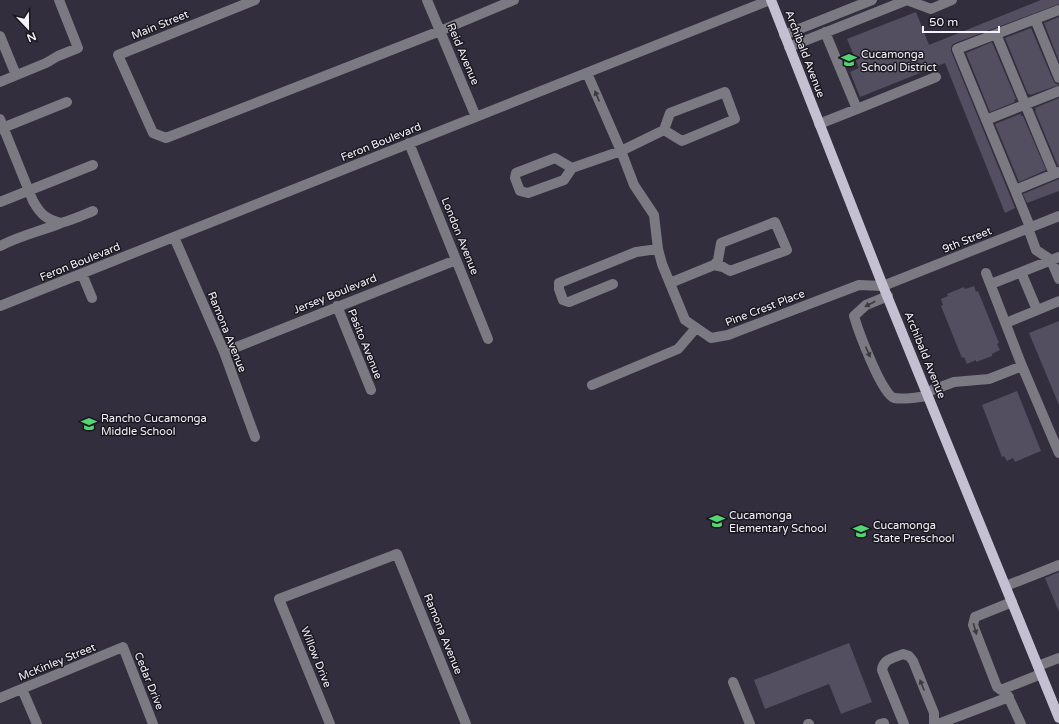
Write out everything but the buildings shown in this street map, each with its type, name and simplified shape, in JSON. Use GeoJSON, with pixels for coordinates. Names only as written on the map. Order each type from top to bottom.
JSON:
{"type":"FeatureCollection","features":[{"type":"Feature","properties":{"kind":"main road","name":"Archibald Avenue"},"geometry":{"type":"LineString","coordinates":[[771,0],[883,286],[1059,718]]}},
{"type":"Feature","properties":{"kind":"street"},"geometry":{"type":"LineString","coordinates":[[0,82],[78,48],[59,0]]}},
{"type":"Feature","properties":{"kind":"street","name":"Main Street"},"geometry":{"type":"LineString","coordinates":[[255,0],[118,55],[153,133],[166,138],[440,31]]}},
{"type":"Feature","properties":{"kind":"street","name":"Reid Avenue"},"geometry":{"type":"LineString","coordinates":[[427,0],[476,117]]}},
{"type":"Feature","properties":{"kind":"street"},"geometry":{"type":"LineString","coordinates":[[440,31],[514,0]]}},
{"type":"Feature","properties":{"kind":"street","name":"Feron Boulevard"},"geometry":{"type":"LineString","coordinates":[[0,306],[771,0]]}},
{"type":"Feature","properties":{"kind":"street"},"geometry":{"type":"LineString","coordinates":[[784,36],[872,0]]}},
{"type":"Feature","properties":{"kind":"street"},"geometry":{"type":"LineString","coordinates":[[789,47],[907,0],[931,9],[952,0]]}},
{"type":"Feature","properties":{"kind":"street"},"geometry":{"type":"LineString","coordinates":[[1055,258],[1036,250],[1015,190],[957,49],[1059,10]]}},
{"type":"Feature","properties":{"kind":"street"},"geometry":{"type":"LineString","coordinates":[[1035,19],[1059,78]]}},
{"type":"Feature","properties":{"kind":"street"},"geometry":{"type":"LineString","coordinates":[[825,32],[857,109]]}},
{"type":"Feature","properties":{"kind":"street"},"geometry":{"type":"LineString","coordinates":[[996,34],[1057,173],[1015,190]]}},
{"type":"Feature","properties":{"kind":"street"},"geometry":{"type":"LineString","coordinates":[[0,36],[16,75]]}},
{"type":"Feature","properties":{"kind":"street","name":"Pine Crest Place"},"geometry":{"type":"LineString","coordinates":[[587,73],[634,184],[654,215],[658,249],[662,264],[685,320],[696,328],[711,338],[728,335],[859,284],[883,286]]}},
{"type":"Feature","properties":{"kind":"street"},"geometry":{"type":"LineString","coordinates":[[819,124],[936,77]]}},
{"type":"Feature","properties":{"kind":"street"},"geometry":{"type":"LineString","coordinates":[[986,120],[1059,91]]}},
{"type":"Feature","properties":{"kind":"street"},"geometry":{"type":"LineString","coordinates":[[572,168],[555,158],[516,173],[515,178],[520,191],[528,193],[564,180],[572,168],[621,151],[664,130],[670,113],[725,92],[735,119],[682,141],[664,130]]}},
{"type":"Feature","properties":{"kind":"street"},"geometry":{"type":"LineString","coordinates":[[61,224],[43,216],[37,209],[1,125],[67,102]]}},
{"type":"Feature","properties":{"kind":"street","name":"London Avenue"},"geometry":{"type":"LineString","coordinates":[[410,143],[488,339]]}},
{"type":"Feature","properties":{"kind":"street"},"geometry":{"type":"LineString","coordinates":[[0,202],[93,165]]}},
{"type":"Feature","properties":{"kind":"street"},"geometry":{"type":"LineString","coordinates":[[0,246],[93,211]]}},
{"type":"Feature","properties":{"kind":"street","name":"9th Street"},"geometry":{"type":"LineString","coordinates":[[883,286],[1059,216]]}},
{"type":"Feature","properties":{"kind":"street"},"geometry":{"type":"LineString","coordinates":[[670,283],[714,266],[723,267],[730,271],[787,250],[775,222],[721,243],[718,260],[714,266]]}},
{"type":"Feature","properties":{"kind":"street","name":"Ramona Avenue"},"geometry":{"type":"LineString","coordinates":[[174,237],[224,352],[255,437]]}},
{"type":"Feature","properties":{"kind":"street"},"geometry":{"type":"LineString","coordinates":[[613,284],[569,302],[564,300],[559,289],[559,283],[636,252],[658,249]]}},
{"type":"Feature","properties":{"kind":"street"},"geometry":{"type":"LineString","coordinates":[[990,284],[1055,258]]}},
{"type":"Feature","properties":{"kind":"street"},"geometry":{"type":"LineString","coordinates":[[1055,258],[1059,279]]}},
{"type":"Feature","properties":{"kind":"street","name":"Jersey Boulevard"},"geometry":{"type":"LineString","coordinates":[[224,352],[456,260]]}},
{"type":"Feature","properties":{"kind":"street"},"geometry":{"type":"LineString","coordinates":[[1021,272],[1037,310]]}},
{"type":"Feature","properties":{"kind":"street"},"geometry":{"type":"LineString","coordinates":[[986,273],[1022,366],[1059,453]]}},
{"type":"Feature","properties":{"kind":"street"},"geometry":{"type":"LineString","coordinates":[[82,274],[92,298]]}},
{"type":"Feature","properties":{"kind":"street"},"geometry":{"type":"LineString","coordinates":[[888,296],[866,305],[854,316],[880,380],[893,398],[927,394],[954,382],[989,379],[1022,366]]}},
{"type":"Feature","properties":{"kind":"street"},"geometry":{"type":"LineString","coordinates":[[1006,323],[1059,301]]}},
{"type":"Feature","properties":{"kind":"street","name":"Pasito Avenue"},"geometry":{"type":"LineString","coordinates":[[337,306],[371,390]]}},
{"type":"Feature","properties":{"kind":"street"},"geometry":{"type":"LineString","coordinates":[[592,385],[678,350],[696,328]]}},
{"type":"Feature","properties":{"kind":"street","name":"Ramona Avenue"},"geometry":{"type":"LineString","coordinates":[[279,599],[397,554],[466,724]]}},
{"type":"Feature","properties":{"kind":"street"},"geometry":{"type":"LineString","coordinates":[[1006,586],[1059,565]]}},
{"type":"Feature","properties":{"kind":"street","name":"Willow Drive"},"geometry":{"type":"LineString","coordinates":[[279,599],[330,724]]}},
{"type":"Feature","properties":{"kind":"street"},"geometry":{"type":"LineString","coordinates":[[1012,602],[975,618],[973,625],[997,687],[1007,692],[1020,724]]}},
{"type":"Feature","properties":{"kind":"street","name":"McKinley Street"},"geometry":{"type":"LineString","coordinates":[[0,698],[123,647]]}},
{"type":"Feature","properties":{"kind":"street","name":"Cedar Drive"},"geometry":{"type":"LineString","coordinates":[[123,647],[153,724]]}},
{"type":"Feature","properties":{"kind":"street"},"geometry":{"type":"LineString","coordinates":[[904,724],[882,670],[882,665],[886,661],[903,654],[909,656],[913,661],[934,713],[934,724]]}},
{"type":"Feature","properties":{"kind":"street"},"geometry":{"type":"LineString","coordinates":[[938,724],[1007,692],[1059,658]]}},
{"type":"Feature","properties":{"kind":"street"},"geometry":{"type":"LineString","coordinates":[[733,682],[750,724]]}},
{"type":"Feature","properties":{"kind":"street"},"geometry":{"type":"LineString","coordinates":[[22,689],[37,724]]}},
{"type":"Feature","properties":{"kind":"place","name":"Cucamonga School District"},"geometry":{"type":"Point","coordinates":[849,60]}},
{"type":"Feature","properties":{"kind":"place","name":"Rancho Cucamonga Middle School"},"geometry":{"type":"Point","coordinates":[89,424]}},
{"type":"Feature","properties":{"kind":"place","name":"Cucamonga Elementary School"},"geometry":{"type":"Point","coordinates":[717,521]}},
{"type":"Feature","properties":{"kind":"place","name":"Cucamonga State Preschool"},"geometry":{"type":"Point","coordinates":[861,531]}}]}
